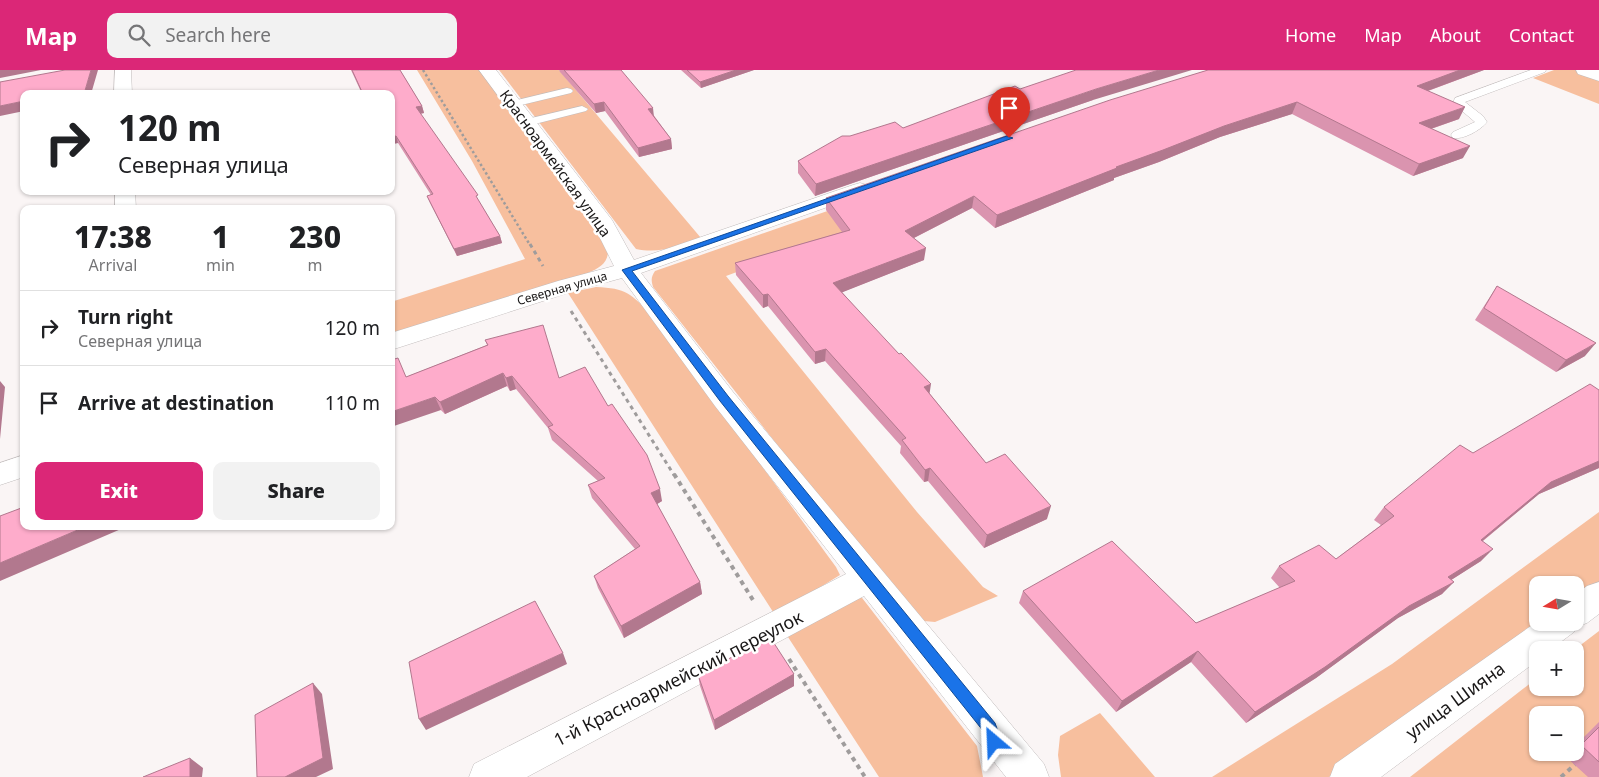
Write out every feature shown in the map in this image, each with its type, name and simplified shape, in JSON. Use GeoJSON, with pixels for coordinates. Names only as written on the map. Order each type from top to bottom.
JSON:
{"type":"FeatureCollection","features":[{"type":"Feature","properties":{"kind":"street"},"geometry":{"type":"LineString","coordinates":[[123,70],[124,90]]}},
{"type":"Feature","properties":{"kind":"street","name":"Красноармейская улица"},"geometry":{"type":"LineString","coordinates":[[487,70],[604,225],[620,253],[627,270],[724,399],[1030,777]]}},
{"type":"Feature","properties":{"kind":"street"},"geometry":{"type":"LineString","coordinates":[[1584,70],[1599,76]]}},
{"type":"Feature","properties":{"kind":"street","name":"Северная улица"},"geometry":{"type":"LineString","coordinates":[[395,341],[557,289],[627,270],[878,183]]}},
{"type":"Feature","properties":{"kind":"street"},"geometry":{"type":"LineString","coordinates":[[0,474],[20,467]]}},
{"type":"Feature","properties":{"kind":"street","name":"1-й Красноармейский переулок"},"geometry":{"type":"LineString","coordinates":[[488,777],[868,578]]}},
{"type":"Feature","properties":{"kind":"street"},"geometry":{"type":"LineString","coordinates":[[1584,607],[1599,596]]}},
{"type":"Feature","properties":{"kind":"street","name":"улица Шияна"},"geometry":{"type":"LineString","coordinates":[[1349,777],[1550,631]]}},
{"type":"Feature","properties":{"kind":"street"},"geometry":{"type":"LineString","coordinates":[[990,728],[1005,777]]}},
{"type":"Feature","properties":{"kind":"lane"},"geometry":{"type":"LineString","coordinates":[[1458,134],[1479,125],[1481,122],[1479,118],[1459,103],[1459,100],[1541,70]]}},
{"type":"Feature","properties":{"kind":"lane"},"geometry":{"type":"LineString","coordinates":[[520,113],[567,91]]}},
{"type":"Feature","properties":{"kind":"lane"},"geometry":{"type":"LineString","coordinates":[[520,113],[582,109]]}},
{"type":"Feature","properties":{"kind":"path"},"geometry":{"type":"LineString","coordinates":[[423,70],[557,289],[865,777]]}},
{"type":"Feature","properties":{"kind":"path"},"geometry":{"type":"LineString","coordinates":[[1561,777],[1579,761]]}},
{"type":"Feature","properties":{"kind":"shaded area"},"geometry":{"type":"Polygon","coordinates":[[[417,70],[479,70],[519,122],[608,249],[607,258],[596,269],[588,273],[395,336],[395,301],[525,259],[472,161],[417,70]]]}},
{"type":"Feature","properties":{"kind":"shaded area"},"geometry":{"type":"Polygon","coordinates":[[[499,70],[559,70],[701,238],[661,250],[636,249],[499,70]]]}},
{"type":"Feature","properties":{"kind":"shaded area"},"geometry":{"type":"Polygon","coordinates":[[[1233,70],[1285,70],[726,276],[917,512],[983,587],[998,596],[935,622],[924,621],[909,612],[653,287],[652,279],[655,271],[1233,70]]]}},
{"type":"Feature","properties":{"kind":"shaded area"},"geometry":{"type":"Polygon","coordinates":[[[1554,70],[1577,70],[1599,78],[1599,104],[1533,78],[1554,70]]]}},
{"type":"Feature","properties":{"kind":"shaded area"},"geometry":{"type":"Polygon","coordinates":[[[596,287],[615,289],[628,294],[639,302],[651,315],[840,575],[775,615],[568,293],[596,287]]]}},
{"type":"Feature","properties":{"kind":"shaded area"},"geometry":{"type":"Polygon","coordinates":[[[1599,512],[1599,587],[1584,598],[1584,576],[1529,576],[1529,631],[1537,631],[1329,777],[1212,777],[1392,664],[1599,512]]]}},
{"type":"Feature","properties":{"kind":"shaded area"},"geometry":{"type":"Polygon","coordinates":[[[859,594],[977,746],[983,777],[879,777],[786,634],[859,594]]]}},
{"type":"Feature","properties":{"kind":"shaded area"},"geometry":{"type":"Polygon","coordinates":[[[1599,631],[1599,773],[1594,777],[1410,777],[1529,684],[1529,696],[1584,696],[1584,642],[1599,631]]]}},
{"type":"Feature","properties":{"kind":"shaded area"},"geometry":{"type":"Polygon","coordinates":[[[1100,713],[1155,777],[1061,777],[1058,755],[1060,736],[1100,713]]]}},
{"type":"Feature","properties":{"kind":"building"},"geometry":{"type":"Polygon","coordinates":[[[65,70],[91,70],[85,90],[20,90],[20,102],[0,106],[0,82],[65,70]]]}},
{"type":"Feature","properties":{"kind":"building"},"geometry":{"type":"Polygon","coordinates":[[[352,70],[400,70],[422,106],[416,107],[478,195],[476,196],[500,236],[454,249],[427,196],[433,194],[395,136],[395,90],[361,90],[352,70]]]}},
{"type":"Feature","properties":{"kind":"building"},"geometry":{"type":"Polygon","coordinates":[[[564,70],[621,70],[653,108],[648,109],[671,139],[638,148],[604,102],[594,104],[564,70]]]}},
{"type":"Feature","properties":{"kind":"building"},"geometry":{"type":"Polygon","coordinates":[[[687,70],[736,70],[700,82],[687,70]]]}},
{"type":"Feature","properties":{"kind":"building"},"geometry":{"type":"Polygon","coordinates":[[[1076,70],[1159,70],[1096,89],[816,184],[798,161],[842,136],[850,136],[895,122],[903,128],[1015,86],[1020,89],[1076,70]]]}},
{"type":"Feature","properties":{"kind":"building"},"geometry":{"type":"Polygon","coordinates":[[[1208,70],[1460,70],[1417,86],[1465,107],[1419,123],[1470,146],[1419,164],[1297,102],[1224,126],[997,215],[974,196],[905,231],[926,248],[833,283],[899,354],[901,353],[931,384],[924,387],[986,463],[1005,454],[1051,506],[987,535],[930,468],[925,470],[902,440],[906,438],[826,349],[815,352],[768,294],[763,295],[735,263],[850,230],[826,198],[1110,100],[1208,70]]]}},
{"type":"Feature","properties":{"kind":"building"},"geometry":{"type":"Polygon","coordinates":[[[1497,286],[1596,343],[1566,360],[1484,308],[1497,286]]]}},
{"type":"Feature","properties":{"kind":"building"},"geometry":{"type":"Polygon","coordinates":[[[543,325],[559,378],[585,367],[608,406],[612,404],[647,455],[660,489],[651,493],[700,582],[621,626],[594,576],[640,546],[588,485],[605,478],[548,427],[553,425],[512,376],[506,378],[503,373],[440,402],[435,397],[395,411],[395,359],[398,358],[406,377],[488,345],[485,340],[543,325]]]}},
{"type":"Feature","properties":{"kind":"building"},"geometry":{"type":"Polygon","coordinates":[[[1590,384],[1599,390],[1599,461],[1551,482],[1481,540],[1493,549],[1448,577],[1454,582],[1409,606],[1325,667],[1255,712],[1198,651],[1122,701],[1023,591],[1112,541],[1196,623],[1295,581],[1279,566],[1319,545],[1336,559],[1394,516],[1384,507],[1460,445],[1473,453],[1590,384]]]}},
{"type":"Feature","properties":{"kind":"building"},"geometry":{"type":"Polygon","coordinates":[[[20,508],[20,530],[78,530],[0,563],[0,516],[20,508]]]}},
{"type":"Feature","properties":{"kind":"building"},"geometry":{"type":"Polygon","coordinates":[[[535,601],[563,653],[419,719],[409,662],[535,601]]]}},
{"type":"Feature","properties":{"kind":"building"},"geometry":{"type":"Polygon","coordinates":[[[770,637],[794,674],[714,720],[698,675],[770,637]]]}},
{"type":"Feature","properties":{"kind":"building"},"geometry":{"type":"Polygon","coordinates":[[[313,683],[323,758],[285,777],[257,777],[255,715],[313,683]]]}},
{"type":"Feature","properties":{"kind":"building"},"geometry":{"type":"Polygon","coordinates":[[[1599,727],[1599,762],[1584,748],[1584,742],[1599,727]]]}},
{"type":"Feature","properties":{"kind":"building"},"geometry":{"type":"Polygon","coordinates":[[[190,758],[190,777],[143,777],[190,758]]]}},
{"type":"Feature","properties":{"kind":"route"},"geometry":{"type":"LineString","coordinates":[[994,742],[990,728],[724,399],[627,270],[1009,138]]}}]}
